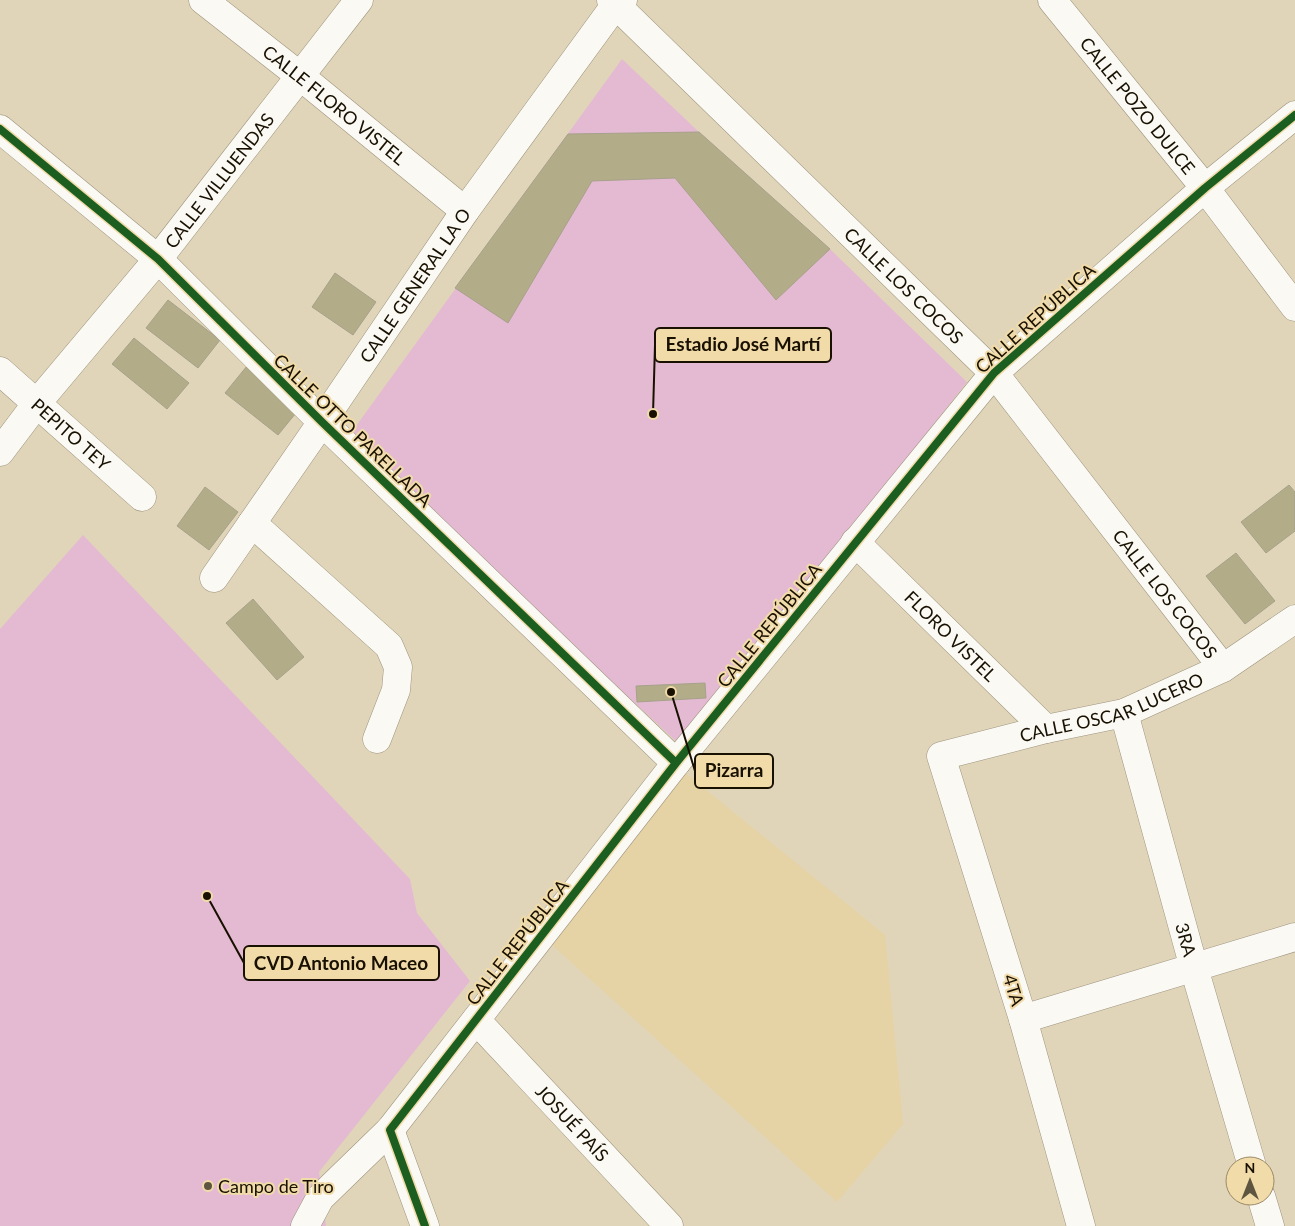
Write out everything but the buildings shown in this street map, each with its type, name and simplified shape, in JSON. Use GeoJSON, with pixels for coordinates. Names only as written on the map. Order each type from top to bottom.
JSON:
{"type":"FeatureCollection","features":[{"type":"Feature","properties":{"kind":"street","name":"CALLE FLORO VISTEL"},"geometry":{"type":"LineString","coordinates":[[203,0],[300,76],[465,211]]}},
{"type":"Feature","properties":{"kind":"street","name":"CALLE VILLUENDAS"},"geometry":{"type":"LineString","coordinates":[[0,452],[37,403],[158,259],[359,0]]}},
{"type":"Feature","properties":{"kind":"street","name":"CALLE POZO DULCE"},"geometry":{"type":"LineString","coordinates":[[1052,0],[1205,188],[1295,307]]}},
{"type":"Feature","properties":{"kind":"street","name":"CALLE GENERAL LA O"},"geometry":{"type":"LineString","coordinates":[[214,578],[465,211],[617,1]]}},
{"type":"Feature","properties":{"kind":"street","name":"CALLE LOS COCOS"},"geometry":{"type":"LineString","coordinates":[[617,1],[994,372],[1223,668]]}},
{"type":"Feature","properties":{"kind":"street","name":"CALLE REPÚBLICA"},"geometry":{"type":"LineString","coordinates":[[305,1226],[320,1198],[390,1130],[676,763],[994,372],[1205,188],[1295,115]]}},
{"type":"Feature","properties":{"kind":"street","name":"CALLE OTTO PARELLADA"},"geometry":{"type":"LineString","coordinates":[[0,130],[158,259],[322,422],[676,763]]}},
{"type":"Feature","properties":{"kind":"street","name":"PEPITO TEY"},"geometry":{"type":"LineString","coordinates":[[0,370],[142,497]]}},
{"type":"Feature","properties":{"kind":"street"},"geometry":{"type":"LineString","coordinates":[[252,523],[388,646],[398,667],[396,690],[378,739]]}},
{"type":"Feature","properties":{"kind":"street","name":"FLORO VISTEL"},"geometry":{"type":"LineString","coordinates":[[855,542],[1046,730]]}},
{"type":"Feature","properties":{"kind":"street","name":"CALLE OSCAR LUCERO"},"geometry":{"type":"LineString","coordinates":[[941,756],[1124,713],[1223,668],[1294,627]]}},
{"type":"Feature","properties":{"kind":"street","name":"3RA"},"geometry":{"type":"LineString","coordinates":[[1124,713],[1194,968],[1249,1156]]}},
{"type":"Feature","properties":{"kind":"street","name":"4TA"},"geometry":{"type":"LineString","coordinates":[[941,756],[1023,1019],[1081,1226]]}},
{"type":"Feature","properties":{"kind":"street"},"geometry":{"type":"LineString","coordinates":[[1023,1019],[1295,937]]}},
{"type":"Feature","properties":{"kind":"street","name":"JOSUÉ PAÍS"},"geometry":{"type":"LineString","coordinates":[[476,1020],[669,1226]]}},
{"type":"Feature","properties":{"kind":"street"},"geometry":{"type":"LineString","coordinates":[[390,1130],[425,1226]]}},
{"type":"Feature","properties":{"kind":"street"},"geometry":{"type":"LineString","coordinates":[[1264,1206],[1270,1226]]}},
{"type":"Feature","properties":{"kind":"shaded area"},"geometry":{"type":"Polygon","coordinates":[[[622,59],[699,132],[830,249],[967,382],[738,673],[679,744],[348,437],[622,59]]]}},
{"type":"Feature","properties":{"kind":"shaded area"},"geometry":{"type":"Polygon","coordinates":[[[83,535],[410,879],[417,913],[470,981],[319,1172],[326,1226],[0,1226],[0,629],[83,535]]]}},
{"type":"Feature","properties":{"kind":"shaded area"},"geometry":{"type":"Polygon","coordinates":[[[684,772],[885,935],[903,1124],[837,1202],[552,945],[684,772]]]}},
{"type":"Feature","properties":{"kind":"cycle path"},"geometry":{"type":"LineString","coordinates":[[425,1226],[390,1130],[676,763],[994,373],[1205,188],[1295,115]]}},
{"type":"Feature","properties":{"kind":"cycle path"},"geometry":{"type":"LineString","coordinates":[[0,129],[158,259],[322,422],[676,763]]}},
{"type":"Feature","properties":{"kind":"place","name":"Estadio José Martí"},"geometry":{"type":"Point","coordinates":[653,414]}},
{"type":"Feature","properties":{"kind":"place","name":"Pizarra"},"geometry":{"type":"Point","coordinates":[671,692]}},
{"type":"Feature","properties":{"kind":"place","name":"CVD Antonio Maceo"},"geometry":{"type":"Point","coordinates":[207,896]}},
{"type":"Feature","properties":{"kind":"place","name":"Campo de Tiro"},"geometry":{"type":"Point","coordinates":[208,1186]}}]}
